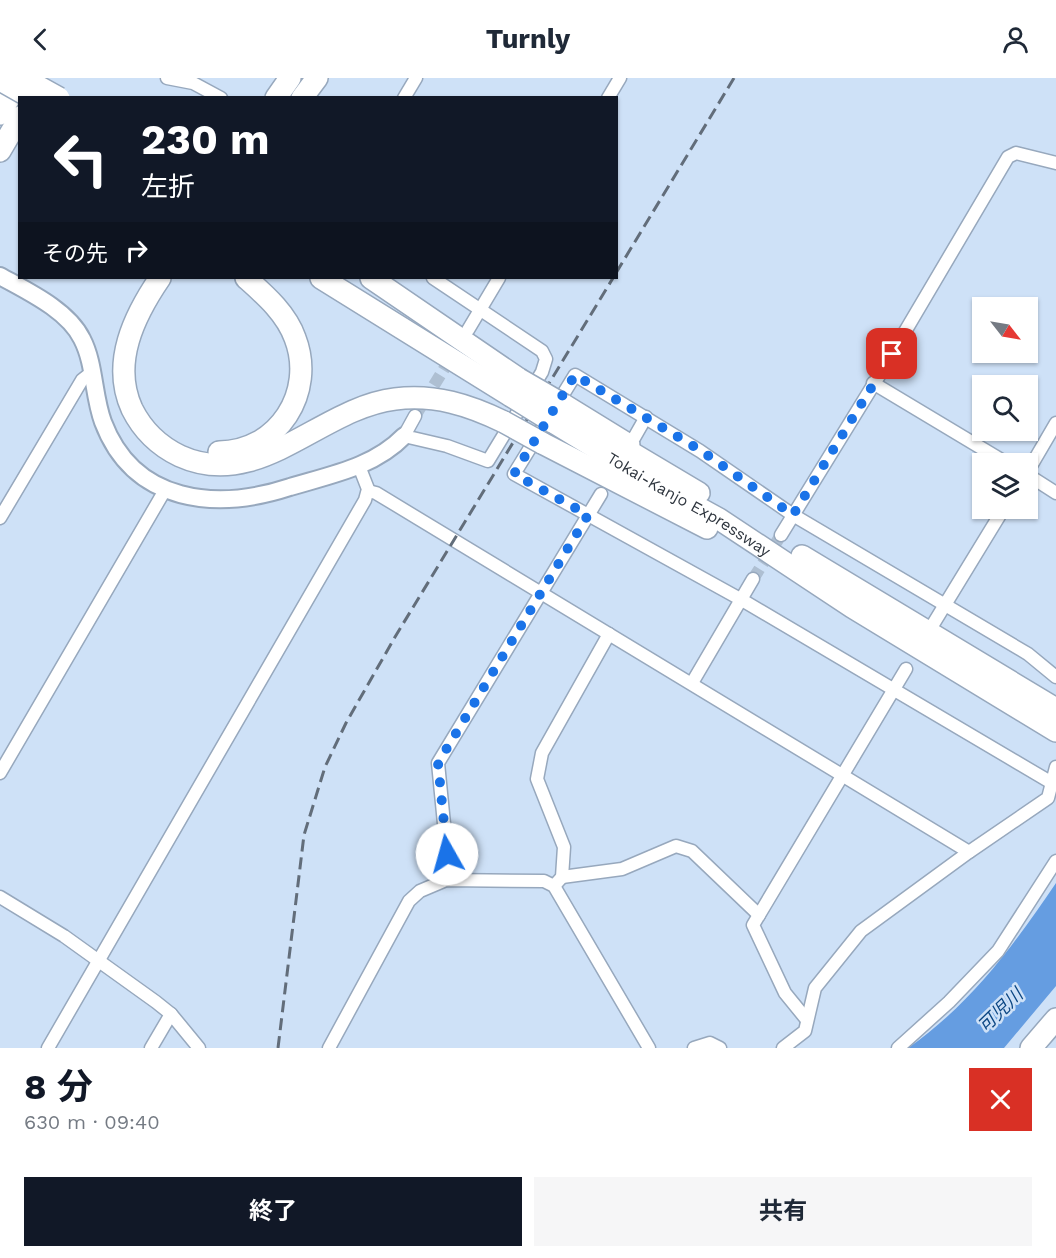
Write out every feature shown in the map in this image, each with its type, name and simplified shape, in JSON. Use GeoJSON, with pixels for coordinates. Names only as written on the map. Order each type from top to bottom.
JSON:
{"type":"FeatureCollection","features":[{"type":"Feature","properties":{"kind":"highway"},"geometry":{"type":"LineString","coordinates":[[0,114],[22,78],[55,96]]}},
{"type":"Feature","properties":{"kind":"highway"},"geometry":{"type":"LineString","coordinates":[[32,96],[42,78]]}},
{"type":"Feature","properties":{"kind":"highway"},"geometry":{"type":"LineString","coordinates":[[278,96],[291,78]]}},
{"type":"Feature","properties":{"kind":"highway"},"geometry":{"type":"LineString","coordinates":[[281,96],[291,78]]}},
{"type":"Feature","properties":{"kind":"highway"},"geometry":{"type":"LineString","coordinates":[[304,96],[317,78]]}},
{"type":"Feature","properties":{"kind":"highway"},"geometry":{"type":"LineString","coordinates":[[308,96],[317,78]]}},
{"type":"Feature","properties":{"kind":"highway"},"geometry":{"type":"LineString","coordinates":[[0,80],[28,96]]}},
{"type":"Feature","properties":{"kind":"highway"},"geometry":{"type":"LineString","coordinates":[[0,89],[18,99]]}},
{"type":"Feature","properties":{"kind":"highway"},"geometry":{"type":"LineString","coordinates":[[0,94],[18,105]]}},
{"type":"Feature","properties":{"kind":"highway"},"geometry":{"type":"LineString","coordinates":[[0,151],[18,120]]}},
{"type":"Feature","properties":{"kind":"highway"},"geometry":{"type":"LineString","coordinates":[[159,279],[142,305],[128,339],[124,374],[126,392],[140,423],[151,436],[162,446],[190,460],[221,466],[255,460],[362,406],[422,396],[452,401],[504,422],[852,607]]}},
{"type":"Feature","properties":{"kind":"highway"},"geometry":{"type":"LineString","coordinates":[[174,279],[143,334],[138,355],[141,394],[149,411],[161,426],[184,443],[210,452],[239,449],[268,436],[289,414],[300,386],[300,353],[288,322],[247,279]]}},
{"type":"Feature","properties":{"kind":"highway","name":"Tokai-Kanjo Expressway"},"geometry":{"type":"LineString","coordinates":[[323,279],[516,387]]}},
{"type":"Feature","properties":{"kind":"highway","name":"Tokai-Kanjo Expressway"},"geometry":{"type":"LineString","coordinates":[[336,279],[709,499],[1056,709]]}},
{"type":"Feature","properties":{"kind":"highway"},"geometry":{"type":"LineString","coordinates":[[372,279],[516,387]]}},
{"type":"Feature","properties":{"kind":"highway","name":"Tokai-Kanjo Expressway"},"geometry":{"type":"LineString","coordinates":[[560,413],[655,484],[719,519],[852,607],[1056,731]]}},
{"type":"Feature","properties":{"kind":"highway"},"geometry":{"type":"LineString","coordinates":[[1031,1048],[1056,1019]]}},
{"type":"Feature","properties":{"kind":"street"},"geometry":{"type":"LineString","coordinates":[[167,78],[193,82],[218,96]]}},
{"type":"Feature","properties":{"kind":"street"},"geometry":{"type":"LineString","coordinates":[[405,96],[416,78]]}},
{"type":"Feature","properties":{"kind":"street"},"geometry":{"type":"LineString","coordinates":[[609,96],[620,78]]}},
{"type":"Feature","properties":{"kind":"street"},"geometry":{"type":"LineString","coordinates":[[781,535],[1008,157],[1016,153],[1056,162]]}},
{"type":"Feature","properties":{"kind":"street"},"geometry":{"type":"LineString","coordinates":[[0,276],[63,316],[82,337],[103,423],[128,464],[165,490],[204,500],[259,497],[359,466],[395,445],[404,436],[415,416]]}},
{"type":"Feature","properties":{"kind":"street"},"geometry":{"type":"LineString","coordinates":[[404,436],[447,446],[488,460],[542,372],[546,359],[542,351],[434,279]]}},
{"type":"Feature","properties":{"kind":"street"},"geometry":{"type":"LineString","coordinates":[[468,330],[499,279]]}},
{"type":"Feature","properties":{"kind":"street"},"geometry":{"type":"LineString","coordinates":[[0,518],[82,380],[91,373]]}},
{"type":"Feature","properties":{"kind":"street"},"geometry":{"type":"LineString","coordinates":[[1052,783],[896,688],[514,474],[575,375],[700,450],[793,515],[1028,654],[1056,677]]}},
{"type":"Feature","properties":{"kind":"street"},"geometry":{"type":"LineString","coordinates":[[873,383],[990,453]]}},
{"type":"Feature","properties":{"kind":"street"},"geometry":{"type":"LineString","coordinates":[[634,438],[646,417]]}},
{"type":"Feature","properties":{"kind":"street"},"geometry":{"type":"LineString","coordinates":[[1038,454],[1056,423]]}},
{"type":"Feature","properties":{"kind":"street"},"geometry":{"type":"LineString","coordinates":[[48,1048],[368,491],[359,466]]}},
{"type":"Feature","properties":{"kind":"street"},"geometry":{"type":"LineString","coordinates":[[1038,481],[1056,493]]}},
{"type":"Feature","properties":{"kind":"street"},"geometry":{"type":"LineString","coordinates":[[0,773],[165,490]]}},
{"type":"Feature","properties":{"kind":"street"},"geometry":{"type":"LineString","coordinates":[[368,491],[376,493],[969,852]]}},
{"type":"Feature","properties":{"kind":"street"},"geometry":{"type":"LineString","coordinates":[[446,880],[447,854],[438,763],[600,494]]}},
{"type":"Feature","properties":{"kind":"street"},"geometry":{"type":"LineString","coordinates":[[932,626],[997,519]]}},
{"type":"Feature","properties":{"kind":"street"},"geometry":{"type":"LineString","coordinates":[[692,683],[753,579]]}},
{"type":"Feature","properties":{"kind":"street"},"geometry":{"type":"LineString","coordinates":[[609,634],[542,753],[537,779],[564,847],[558,881],[649,1048]]}},
{"type":"Feature","properties":{"kind":"street"},"geometry":{"type":"LineString","coordinates":[[807,1020],[785,993],[753,925],[906,669]]}},
{"type":"Feature","properties":{"kind":"street"},"geometry":{"type":"LineString","coordinates":[[783,1048],[805,1031],[816,988],[861,931],[1048,798],[1056,767]]}},
{"type":"Feature","properties":{"kind":"street"},"geometry":{"type":"LineString","coordinates":[[328,1048],[410,902],[420,891],[446,880],[558,881],[622,869],[676,846],[692,851],[759,915]]}},
{"type":"Feature","properties":{"kind":"street"},"geometry":{"type":"LineString","coordinates":[[898,1048],[949,1002],[998,951],[1056,861]]}},
{"type":"Feature","properties":{"kind":"street"},"geometry":{"type":"LineString","coordinates":[[0,897],[98,959],[171,1014],[199,1048]]}},
{"type":"Feature","properties":{"kind":"street"},"geometry":{"type":"LineString","coordinates":[[151,1048],[171,1014]]}},
{"type":"Feature","properties":{"kind":"street"},"geometry":{"type":"LineString","coordinates":[[694,1048],[710,1043],[720,1048]]}},
{"type":"Feature","properties":{"kind":"water","name":"可児川"},"geometry":{"type":"Polygon","coordinates":[[[1056,883],[1056,986],[1004,1048],[908,1048],[952,1013],[990,973],[1056,883]]]}},
{"type":"Feature","properties":{"kind":"tunnel"},"geometry":{"type":"LineString","coordinates":[[415,416],[465,335]]}},
{"type":"Feature","properties":{"kind":"tunnel"},"geometry":{"type":"LineString","coordinates":[[753,579],[781,535]]}},
{"type":"Feature","properties":{"kind":"railway"},"geometry":{"type":"LineString","coordinates":[[618,270],[734,78]]}},
{"type":"Feature","properties":{"kind":"railway"},"geometry":{"type":"LineString","coordinates":[[278,1048],[304,835],[325,767],[346,723],[395,637],[612,279]]}},
{"type":"Feature","properties":{"kind":"route"},"geometry":{"type":"LineString","coordinates":[[447,854],[437,772],[441,754],[588,515],[514,474],[575,375],[700,450],[793,515],[892,354]]}}]}
